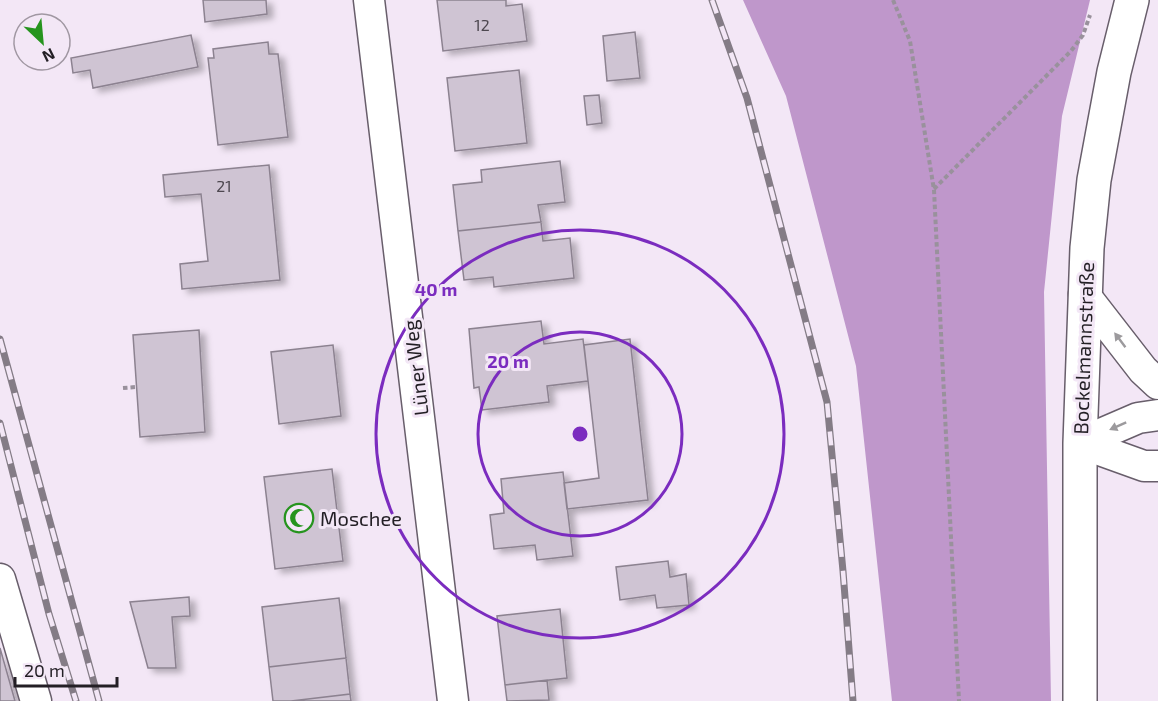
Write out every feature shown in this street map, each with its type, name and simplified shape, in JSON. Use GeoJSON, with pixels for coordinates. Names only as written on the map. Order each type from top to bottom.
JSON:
{"type":"FeatureCollection","features":[{"type":"Feature","properties":{"kind":"main road","name":"Bockelmannstraße"},"geometry":{"type":"LineString","coordinates":[[1080,701],[1080,443],[1084,294],[1094,180],[1114,72],[1132,0]]}},
{"type":"Feature","properties":{"kind":"street","name":"Lüner Weg"},"geometry":{"type":"LineString","coordinates":[[369,0],[453,701]]}},
{"type":"Feature","properties":{"kind":"street"},"geometry":{"type":"LineString","coordinates":[[1084,294],[1143,370],[1158,384]]}},
{"type":"Feature","properties":{"kind":"street"},"geometry":{"type":"LineString","coordinates":[[1080,443],[1138,417],[1158,414]]}},
{"type":"Feature","properties":{"kind":"street"},"geometry":{"type":"LineString","coordinates":[[1080,443],[1144,466],[1158,466]]}},
{"type":"Feature","properties":{"kind":"street"},"geometry":{"type":"LineString","coordinates":[[0,579],[36,701]]}},
{"type":"Feature","properties":{"kind":"path"},"geometry":{"type":"LineString","coordinates":[[893,0],[910,41],[934,190],[959,701]]}},
{"type":"Feature","properties":{"kind":"path"},"geometry":{"type":"LineString","coordinates":[[934,190],[1071,51],[1083,35],[1092,9]]}},
{"type":"Feature","properties":{"kind":"path"},"geometry":{"type":"LineString","coordinates":[[123,388],[136,387]]}},
{"type":"Feature","properties":{"kind":"shaded area"},"geometry":{"type":"Polygon","coordinates":[[[743,0],[1090,0],[1062,116],[1044,292],[1051,701],[892,701],[856,366],[786,96],[743,0]]]}},
{"type":"Feature","properties":{"kind":"building"},"geometry":{"type":"Polygon","coordinates":[[[203,0],[266,0],[267,14],[205,22],[203,0]]]}},
{"type":"Feature","properties":{"kind":"building"},"geometry":{"type":"Polygon","coordinates":[[[437,0],[506,0],[506,6],[522,4],[527,41],[443,51],[437,0]]]}},
{"type":"Feature","properties":{"kind":"building"},"geometry":{"type":"Polygon","coordinates":[[[635,32],[640,78],[607,81],[603,36],[635,32]]]}},
{"type":"Feature","properties":{"kind":"building"},"geometry":{"type":"Polygon","coordinates":[[[191,35],[198,67],[93,88],[90,70],[73,73],[72,58],[191,35]]]}},
{"type":"Feature","properties":{"kind":"building"},"geometry":{"type":"Polygon","coordinates":[[[268,42],[269,54],[278,54],[288,137],[218,145],[208,58],[214,58],[213,49],[268,42]]]}},
{"type":"Feature","properties":{"kind":"building"},"geometry":{"type":"Polygon","coordinates":[[[519,70],[527,143],[455,151],[447,78],[519,70]]]}},
{"type":"Feature","properties":{"kind":"building"},"geometry":{"type":"Polygon","coordinates":[[[599,95],[602,123],[587,125],[584,96],[599,95]]]}},
{"type":"Feature","properties":{"kind":"building"},"geometry":{"type":"Polygon","coordinates":[[[560,161],[565,202],[538,205],[541,222],[458,231],[453,185],[482,182],[481,170],[560,161]]]}},
{"type":"Feature","properties":{"kind":"building"},"geometry":{"type":"Polygon","coordinates":[[[269,165],[280,280],[182,289],[180,264],[208,261],[201,194],[165,197],[163,175],[269,165]]]}},
{"type":"Feature","properties":{"kind":"building"},"geometry":{"type":"Polygon","coordinates":[[[541,222],[543,241],[570,238],[574,278],[494,287],[493,277],[464,280],[458,231],[541,222]]]}},
{"type":"Feature","properties":{"kind":"building"},"geometry":{"type":"Polygon","coordinates":[[[541,321],[544,344],[583,339],[588,381],[547,386],[549,402],[482,410],[479,387],[474,388],[469,329],[541,321]]]}},
{"type":"Feature","properties":{"kind":"building"},"geometry":{"type":"Polygon","coordinates":[[[199,330],[205,432],[140,437],[133,335],[199,330]]]}},
{"type":"Feature","properties":{"kind":"building"},"geometry":{"type":"Polygon","coordinates":[[[630,339],[648,500],[567,509],[564,483],[599,478],[584,345],[630,339]]]}},
{"type":"Feature","properties":{"kind":"building"},"geometry":{"type":"Polygon","coordinates":[[[333,345],[341,416],[279,424],[271,352],[333,345]]]}},
{"type":"Feature","properties":{"kind":"building"},"geometry":{"type":"Polygon","coordinates":[[[332,469],[343,561],[275,569],[264,477],[332,469]]]}},
{"type":"Feature","properties":{"kind":"building"},"geometry":{"type":"Polygon","coordinates":[[[563,472],[573,556],[537,560],[535,545],[494,549],[490,515],[504,513],[501,479],[563,472]]]}},
{"type":"Feature","properties":{"kind":"building"},"geometry":{"type":"Polygon","coordinates":[[[668,561],[670,577],[686,574],[689,605],[657,608],[655,595],[620,600],[616,567],[668,561]]]}},
{"type":"Feature","properties":{"kind":"building"},"geometry":{"type":"Polygon","coordinates":[[[189,597],[190,616],[172,617],[176,668],[148,668],[130,602],[189,597]]]}},
{"type":"Feature","properties":{"kind":"building"},"geometry":{"type":"Polygon","coordinates":[[[339,598],[346,658],[269,667],[262,607],[339,598]]]}},
{"type":"Feature","properties":{"kind":"building"},"geometry":{"type":"Polygon","coordinates":[[[560,609],[567,678],[505,685],[497,616],[560,609]]]}},
{"type":"Feature","properties":{"kind":"building"},"geometry":{"type":"Polygon","coordinates":[[[0,648],[15,701],[0,701],[0,648]]]}},
{"type":"Feature","properties":{"kind":"building"},"geometry":{"type":"Polygon","coordinates":[[[346,658],[350,694],[273,701],[269,667],[346,658]]]}},
{"type":"Feature","properties":{"kind":"building"},"geometry":{"type":"Polygon","coordinates":[[[547,680],[549,700],[507,701],[505,685],[547,680]]]}},
{"type":"Feature","properties":{"kind":"building"},"geometry":{"type":"Polygon","coordinates":[[[350,694],[351,701],[291,701],[350,694]]]}},
{"type":"Feature","properties":{"kind":"railway"},"geometry":{"type":"LineString","coordinates":[[712,0],[747,98],[827,402],[853,701]]}},
{"type":"Feature","properties":{"kind":"railway"},"geometry":{"type":"LineString","coordinates":[[0,339],[99,701]]}},
{"type":"Feature","properties":{"kind":"railway"},"geometry":{"type":"LineString","coordinates":[[0,423],[49,614],[76,701]]}},
{"type":"Feature","properties":{"kind":"place","name":"Moschee"},"geometry":{"type":"Point","coordinates":[299,518]}}]}
